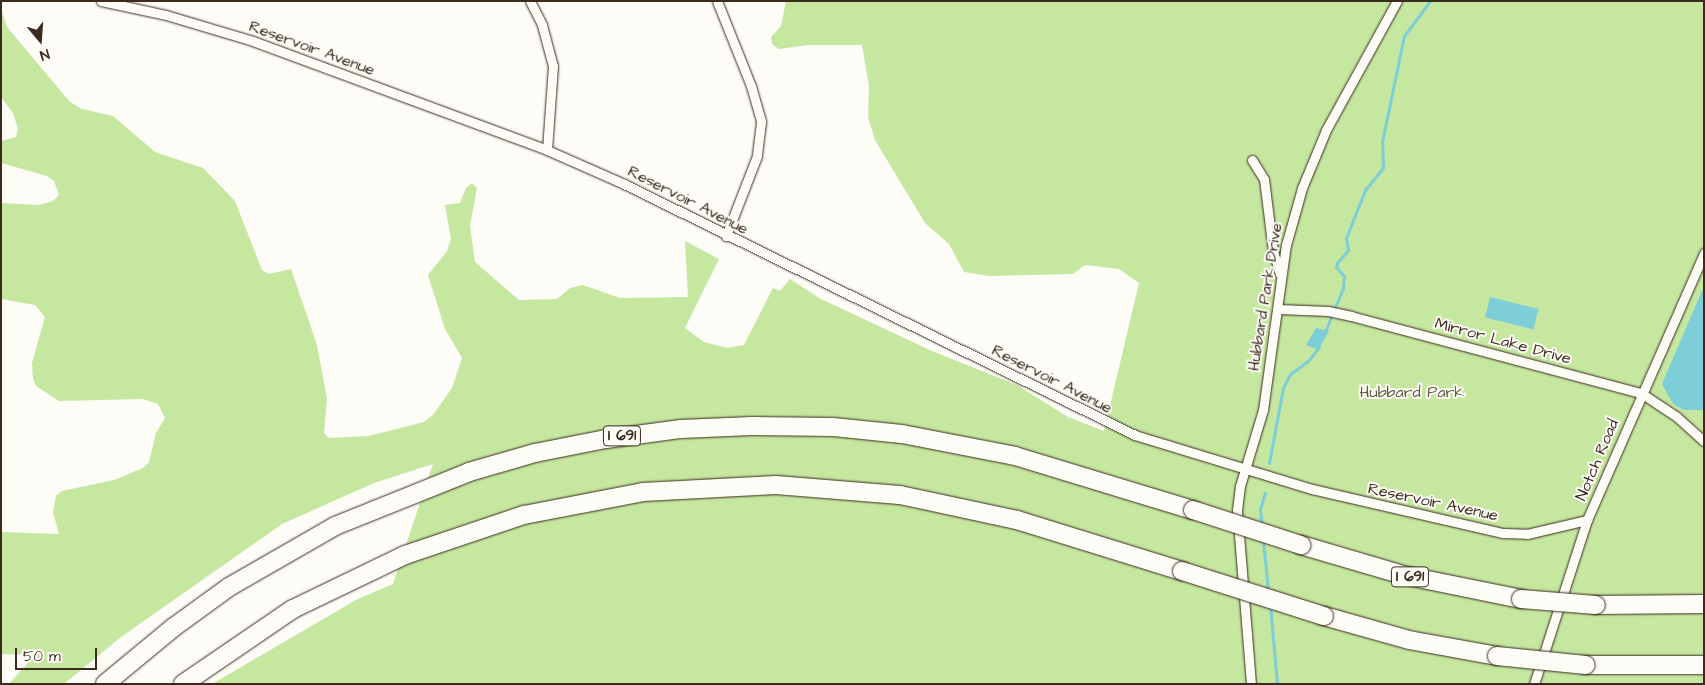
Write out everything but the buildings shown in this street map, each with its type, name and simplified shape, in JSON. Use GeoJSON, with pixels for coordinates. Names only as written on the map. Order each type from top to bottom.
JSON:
{"type":"FeatureCollection","features":[{"type":"Feature","properties":{"kind":"highway","name":"I 691"},"geometry":{"type":"LineString","coordinates":[[105,684],[174,627],[229,587],[341,523],[469,472],[535,453],[606,439],[681,429],[752,426],[825,427],[902,434],[1008,455],[1412,578],[1521,599],[1596,605],[1704,604]]}},
{"type":"Feature","properties":{"kind":"highway"},"geometry":{"type":"LineString","coordinates":[[183,684],[293,609],[405,555],[524,515],[643,492],[776,485],[900,495],[1017,520],[1324,616],[1409,640],[1497,656],[1586,665],[1704,665]]}},
{"type":"Feature","properties":{"kind":"street","name":"Reservoir Avenue"},"geometry":{"type":"LineString","coordinates":[[100,1],[166,15],[253,41],[547,150],[624,184],[726,236],[1025,380],[1108,425],[1245,469],[1371,504],[1503,533],[1527,534],[1587,520]]}},
{"type":"Feature","properties":{"kind":"street"},"geometry":{"type":"LineString","coordinates":[[530,1],[542,25],[553,66],[547,150]]}},
{"type":"Feature","properties":{"kind":"street"},"geometry":{"type":"LineString","coordinates":[[717,1],[751,86],[761,122],[757,156],[726,236]]}},
{"type":"Feature","properties":{"kind":"street","name":"Hubbard Park Drive"},"geometry":{"type":"LineString","coordinates":[[1245,469],[1258,431],[1293,218],[1312,159],[1397,1]]}},
{"type":"Feature","properties":{"kind":"street"},"geometry":{"type":"LineString","coordinates":[[1252,160],[1264,179],[1273,251],[1282,281]]}},
{"type":"Feature","properties":{"kind":"street","name":"Notch Road"},"geometry":{"type":"LineString","coordinates":[[1534,684],[1587,520],[1641,393],[1704,253]]}},
{"type":"Feature","properties":{"kind":"street","name":"Mirror Lake Drive"},"geometry":{"type":"LineString","coordinates":[[1278,309],[1328,311],[1351,316],[1641,393],[1677,417],[1704,441]]}},
{"type":"Feature","properties":{"kind":"street"},"geometry":{"type":"LineString","coordinates":[[1245,469],[1237,510],[1251,684]]}},
{"type":"Feature","properties":{"kind":"green space","name":"Hubbard Park"},"geometry":{"type":"Polygon","coordinates":[[[786,1],[1704,1],[1704,684],[212,684],[356,600],[393,584],[433,464],[374,483],[282,524],[121,637],[64,684],[9,684],[35,655],[1,654],[1,532],[59,534],[53,512],[56,496],[62,491],[114,480],[143,468],[149,462],[156,433],[165,418],[158,404],[143,399],[59,401],[36,386],[33,379],[32,363],[45,317],[35,305],[1,299],[1,203],[39,205],[53,201],[59,195],[54,181],[47,176],[1,163],[1,141],[16,137],[18,129],[13,113],[1,97],[1,9],[7,27],[70,102],[82,109],[113,116],[155,152],[203,168],[235,201],[262,270],[269,274],[291,269],[317,345],[327,399],[324,433],[329,438],[369,436],[424,422],[433,415],[452,388],[462,358],[445,329],[428,275],[447,251],[451,239],[445,205],[460,203],[466,188],[472,183],[477,188],[470,226],[475,262],[519,300],[557,299],[570,288],[583,285],[620,298],[688,297],[685,241],[719,259],[685,328],[704,342],[727,348],[744,345],[773,288],[780,291],[790,279],[821,299],[932,351],[1017,385],[1068,417],[1104,431],[1139,283],[1119,269],[1085,265],[1073,274],[989,276],[964,272],[949,244],[925,223],[875,140],[868,117],[869,86],[862,45],[808,45],[779,49],[772,44],[771,37],[781,26],[786,1]]]}},
{"type":"Feature","properties":{"kind":"water"},"geometry":{"type":"Polygon","coordinates":[[[1704,286],[1704,410],[1684,410],[1673,404],[1662,384],[1704,286]]]}},
{"type":"Feature","properties":{"kind":"water"},"geometry":{"type":"Polygon","coordinates":[[[1490,297],[1539,309],[1533,329],[1485,317],[1490,297]]]}},
{"type":"Feature","properties":{"kind":"water"},"geometry":{"type":"Polygon","coordinates":[[[1316,328],[1329,331],[1318,350],[1306,345],[1316,328]]]}},
{"type":"Feature","properties":{"kind":"waterway"},"geometry":{"type":"LineString","coordinates":[[1325,332],[1343,288],[1344,276],[1336,267],[1337,263],[1348,250],[1346,238],[1365,190],[1383,168],[1382,142],[1404,36],[1430,1]]}},
{"type":"Feature","properties":{"kind":"waterway"},"geometry":{"type":"LineString","coordinates":[[1269,463],[1283,388],[1290,374],[1308,361],[1319,347]]}},
{"type":"Feature","properties":{"kind":"waterway"},"geometry":{"type":"LineString","coordinates":[[1262,526],[1260,509],[1265,493]]}},
{"type":"Feature","properties":{"kind":"waterway"},"geometry":{"type":"LineString","coordinates":[[1263,540],[1268,591]]}},
{"type":"Feature","properties":{"kind":"waterway"},"geometry":{"type":"LineString","coordinates":[[1270,605],[1277,684]]}}]}
